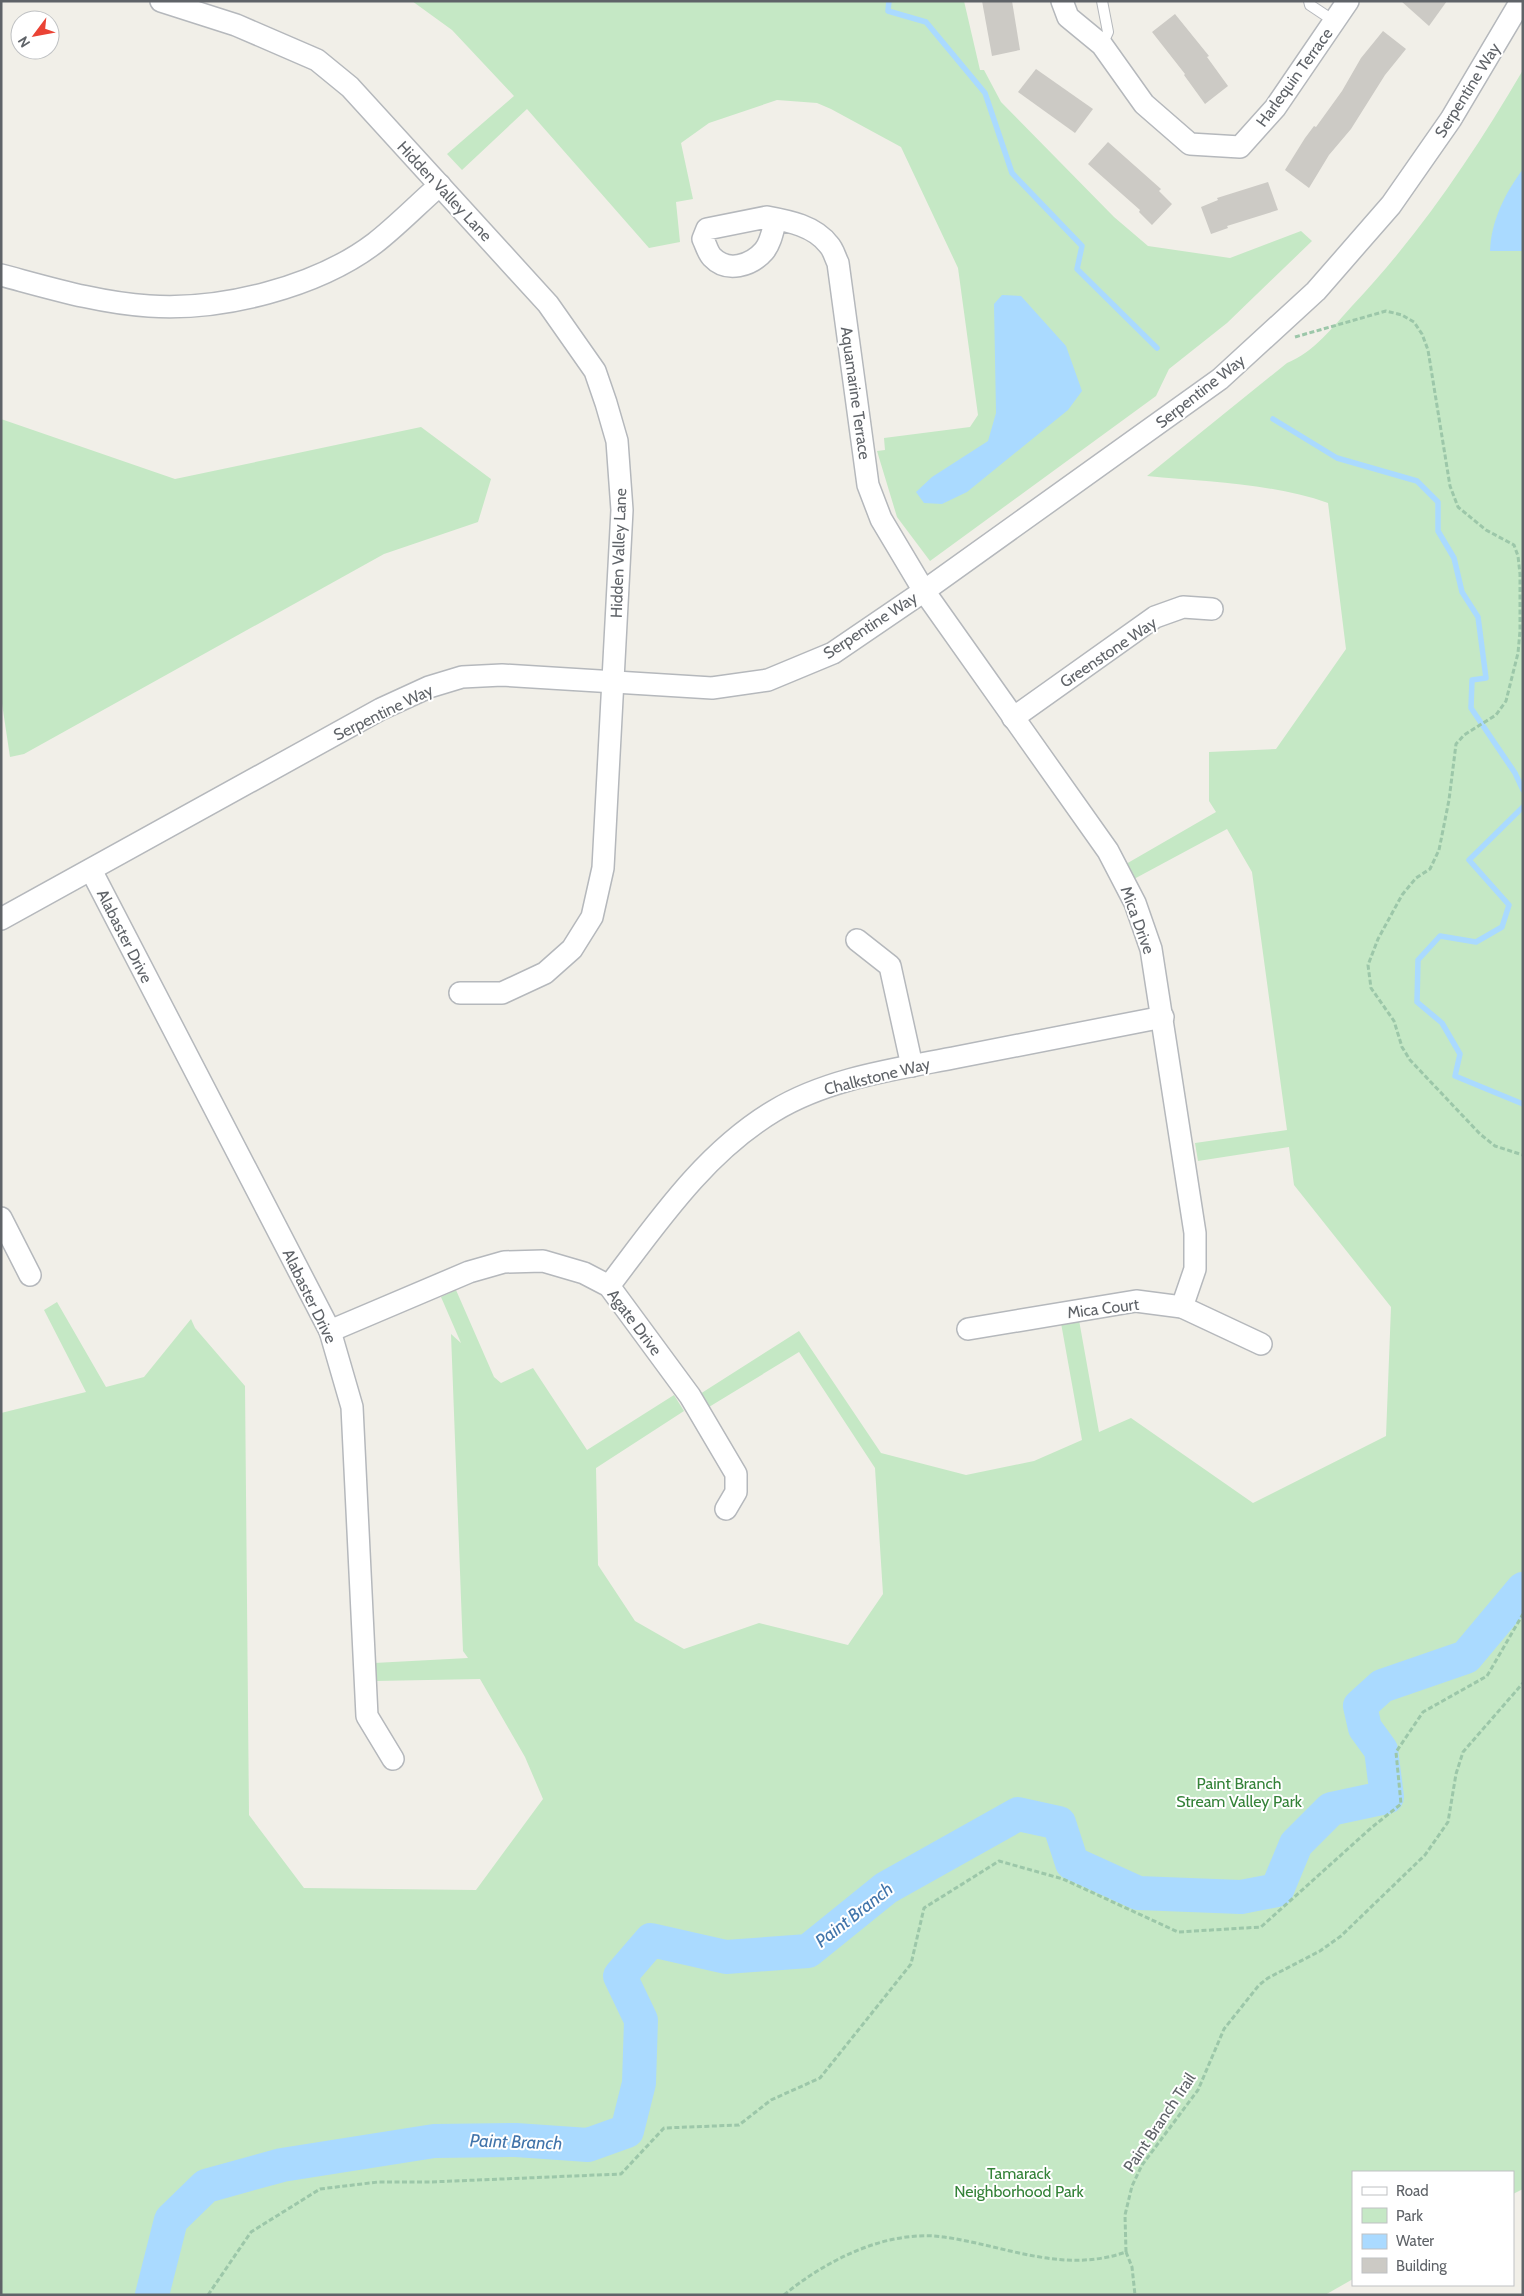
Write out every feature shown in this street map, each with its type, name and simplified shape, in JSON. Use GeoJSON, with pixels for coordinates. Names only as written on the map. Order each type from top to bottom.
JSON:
{"type":"FeatureCollection","features":[{"type":"Feature","properties":{"kind":"street","name":"Hidden Valley Lane"},"geometry":{"type":"LineString","coordinates":[[162,1],[236,25],[317,60],[350,87],[548,304],[594,371],[617,440],[622,510],[603,868],[592,917],[572,949],[545,972],[502,993],[460,993]]}},
{"type":"Feature","properties":{"kind":"street","name":"Harlequin Terrace"},"geometry":{"type":"LineString","coordinates":[[1062,1],[1068,17],[1102,44],[1144,104],[1190,144],[1240,147],[1275,108],[1348,1]]}},
{"type":"Feature","properties":{"kind":"street","name":"Serpentine Way"},"geometry":{"type":"LineString","coordinates":[[1,919],[381,709],[429,687],[462,678],[502,675],[712,688],[768,680],[832,653],[924,591],[1220,380],[1316,291],[1391,205],[1451,119],[1521,1]]}},
{"type":"Feature","properties":{"kind":"street"},"geometry":{"type":"LineString","coordinates":[[1,275],[84,298],[150,306],[230,303],[314,278],[374,243],[440,185]]}},
{"type":"Feature","properties":{"kind":"street","name":"Aquamarine Terrace"},"geometry":{"type":"LineString","coordinates":[[776,219],[798,224],[822,239],[829,244],[838,263],[868,485],[881,519],[924,591]]}},
{"type":"Feature","properties":{"kind":"street","name":"Mica Drive"},"geometry":{"type":"LineString","coordinates":[[924,591],[1108,851],[1135,902],[1151,949],[1195,1233],[1195,1269],[1182,1307]]}},
{"type":"Feature","properties":{"kind":"street","name":"Greenstone Way"},"geometry":{"type":"LineString","coordinates":[[1013,718],[1156,617],[1183,607],[1212,609]]}},
{"type":"Feature","properties":{"kind":"street","name":"Alabaster Drive"},"geometry":{"type":"LineString","coordinates":[[91,870],[330,1331],[352,1407],[367,1716],[393,1759]]}},
{"type":"Feature","properties":{"kind":"street"},"geometry":{"type":"LineString","coordinates":[[857,940],[890,966],[912,1066]]}},
{"type":"Feature","properties":{"kind":"street","name":"Chalkstone Way"},"geometry":{"type":"LineString","coordinates":[[609,1286],[681,1190],[732,1141],[774,1111],[820,1088],[912,1066],[1163,1017]]}},
{"type":"Feature","properties":{"kind":"street"},"geometry":{"type":"LineString","coordinates":[[1,1218],[30,1274]]}},
{"type":"Feature","properties":{"kind":"street","name":"Agate Drive"},"geometry":{"type":"LineString","coordinates":[[330,1331],[469,1272],[504,1262],[543,1262],[584,1273],[609,1286],[690,1396],[736,1474],[736,1492],[726,1509]]}},
{"type":"Feature","properties":{"kind":"street","name":"Mica Court"},"geometry":{"type":"LineString","coordinates":[[968,1329],[1136,1301],[1182,1307],[1261,1344]]}},
{"type":"Feature","properties":{"kind":"lane"},"geometry":{"type":"LineString","coordinates":[[1102,1],[1108,32],[1102,44]]}},
{"type":"Feature","properties":{"kind":"lane"},"geometry":{"type":"LineString","coordinates":[[1309,1],[1310,5],[1334,20]]}},
{"type":"Feature","properties":{"kind":"path"},"geometry":{"type":"LineString","coordinates":[[1294,338],[1386,311],[1402,315],[1414,322],[1422,334],[1428,350],[1450,486],[1458,507],[1486,530],[1514,545],[1518,556],[1521,610],[1518,653],[1506,701],[1492,717],[1464,735],[1456,744],[1449,800],[1438,850],[1430,869],[1416,878],[1402,895],[1378,939],[1368,965],[1371,988],[1394,1021],[1402,1048],[1410,1060],[1480,1134],[1495,1146],[1523,1155]]}},
{"type":"Feature","properties":{"kind":"path"},"geometry":{"type":"LineString","coordinates":[[208,2295],[251,2232],[320,2189],[378,2182],[430,2182],[621,2174],[664,2128],[739,2125],[771,2100],[820,2078],[911,1964],[924,1908],[1000,1861],[1063,1879],[1178,1932],[1261,1928],[1371,1828],[1401,1804],[1396,1752],[1423,1712],[1487,1676],[1523,1614]]}},
{"type":"Feature","properties":{"kind":"path","name":"Paint Branch Trail"},"geometry":{"type":"LineString","coordinates":[[1136,2295],[1132,2267],[1126,2252],[1125,2215],[1132,2186],[1142,2165],[1198,2090],[1224,2029],[1259,1985],[1268,1978],[1320,1951],[1341,1936],[1425,1855],[1448,1822],[1456,1774],[1463,1752],[1523,1683]]}},
{"type":"Feature","properties":{"kind":"path"},"geometry":{"type":"LineString","coordinates":[[784,2295],[831,2264],[871,2246],[900,2238],[943,2237],[1045,2260],[1088,2261],[1111,2258],[1126,2252]]}},
{"type":"Feature","properties":{"kind":"green space"},"geometry":{"type":"Polygon","coordinates":[[[412,1],[964,1],[980,70],[984,70],[1001,102],[1114,217],[1148,246],[1230,258],[1301,231],[1312,241],[1227,323],[1169,369],[1156,396],[930,561],[897,517],[877,451],[885,450],[884,438],[970,427],[978,415],[958,268],[901,147],[817,103],[777,100],[709,123],[681,143],[693,199],[676,202],[680,242],[649,248],[527,109],[462,170],[447,154],[514,96],[452,30],[412,1]]]}},
{"type":"Feature","properties":{"kind":"green space","name":"Paint Branch Stream Valley Park"},"geometry":{"type":"Polygon","coordinates":[[[1523,70],[1523,2189],[1514,2194],[1514,2171],[1352,2171],[1352,2280],[1325,2295],[1,2295],[1,1413],[86,1392],[44,1310],[57,1302],[106,1387],[144,1377],[191,1319],[195,1328],[245,1386],[249,1815],[304,1888],[476,1890],[543,1799],[525,1757],[480,1679],[375,1681],[374,1663],[468,1658],[463,1651],[451,1334],[461,1343],[441,1297],[456,1290],[494,1377],[501,1383],[533,1368],[587,1450],[674,1395],[684,1411],[596,1468],[598,1565],[635,1621],[684,1649],[759,1623],[848,1645],[883,1594],[875,1468],[799,1352],[709,1407],[700,1394],[799,1331],[881,1453],[966,1475],[1034,1461],[1082,1440],[1061,1323],[1079,1320],[1099,1432],[1131,1418],[1253,1503],[1386,1436],[1391,1307],[1294,1185],[1289,1147],[1198,1161],[1195,1143],[1287,1130],[1252,872],[1227,829],[1134,879],[1126,864],[1216,812],[1209,801],[1209,752],[1276,749],[1346,649],[1328,503],[1306,496],[1262,487],[1147,476],[1287,363],[1314,346],[1330,330],[1377,279],[1423,222],[1485,133],[1523,70]]]}},
{"type":"Feature","properties":{"kind":"green space"},"geometry":{"type":"Polygon","coordinates":[[[1,419],[175,479],[421,427],[491,479],[478,522],[384,554],[24,754],[10,757],[1,697],[1,419]]]}},
{"type":"Feature","properties":{"kind":"water"},"geometry":{"type":"Polygon","coordinates":[[[1523,169],[1523,251],[1490,251],[1493,229],[1500,208],[1510,188],[1523,169]]]}},
{"type":"Feature","properties":{"kind":"water"},"geometry":{"type":"Polygon","coordinates":[[[1002,295],[1021,296],[1066,346],[1082,391],[1068,410],[967,492],[942,504],[924,503],[916,492],[932,477],[988,441],[996,413],[994,304],[1002,295]]]}},
{"type":"Feature","properties":{"kind":"building"},"geometry":{"type":"Polygon","coordinates":[[[982,1],[1012,1],[1020,50],[992,56],[982,1]]]}},
{"type":"Feature","properties":{"kind":"building"},"geometry":{"type":"Polygon","coordinates":[[[1401,1],[1447,1],[1429,26],[1401,1]]]}},
{"type":"Feature","properties":{"kind":"building"},"geometry":{"type":"Polygon","coordinates":[[[1175,14],[1209,56],[1207,57],[1228,86],[1205,104],[1185,74],[1152,32],[1175,14]]]}},
{"type":"Feature","properties":{"kind":"building"},"geometry":{"type":"Polygon","coordinates":[[[1383,31],[1406,49],[1385,75],[1351,129],[1329,155],[1309,188],[1285,170],[1305,138],[1314,126],[1316,127],[1342,91],[1361,58],[1383,31]]]}},
{"type":"Feature","properties":{"kind":"building"},"geometry":{"type":"Polygon","coordinates":[[[1036,69],[1093,109],[1075,133],[1018,92],[1036,69]]]}},
{"type":"Feature","properties":{"kind":"building"},"geometry":{"type":"Polygon","coordinates":[[[1108,142],[1161,189],[1159,191],[1172,204],[1152,225],[1139,212],[1140,210],[1088,164],[1108,142]]]}},
{"type":"Feature","properties":{"kind":"building"},"geometry":{"type":"Polygon","coordinates":[[[1268,182],[1278,210],[1227,226],[1228,228],[1211,234],[1201,207],[1218,200],[1217,198],[1268,182]]]}},
{"type":"Feature","properties":{"kind":"waterway"},"geometry":{"type":"LineString","coordinates":[[889,1],[888,11],[926,22],[985,93],[1012,173],[1082,246],[1077,269],[1157,348]]}},
{"type":"Feature","properties":{"kind":"waterway"},"geometry":{"type":"LineString","coordinates":[[1273,419],[1337,458],[1417,481],[1438,502],[1438,531],[1454,558],[1462,592],[1478,617],[1486,678],[1472,680],[1471,708],[1515,773],[1523,790]]}},
{"type":"Feature","properties":{"kind":"waterway"},"geometry":{"type":"LineString","coordinates":[[1523,807],[1469,860],[1509,905],[1502,927],[1476,942],[1440,936],[1418,960],[1417,1002],[1442,1023],[1460,1054],[1455,1076],[1523,1104]]}},
{"type":"Feature","properties":{"kind":"waterway","name":"Paint Branch"},"geometry":{"type":"LineString","coordinates":[[152,2295],[171,2220],[206,2186],[282,2165],[434,2141],[516,2140],[588,2145],[627,2131],[639,2083],[641,2020],[620,1976],[651,1940],[726,1957],[808,1951],[886,1888],[1018,1814],[1059,1823],[1072,1863],[1138,1893],[1241,1897],[1277,1890],[1296,1844],[1331,1809],[1387,1797],[1381,1750],[1365,1728],[1360,1706],[1382,1686],[1466,1657],[1523,1589]]}},
{"type":"Feature","properties":{"kind":"park label","name":"Tamarack Neighborhood Park"},"geometry":{"type":"Point","coordinates":[1019,2182]}}]}
